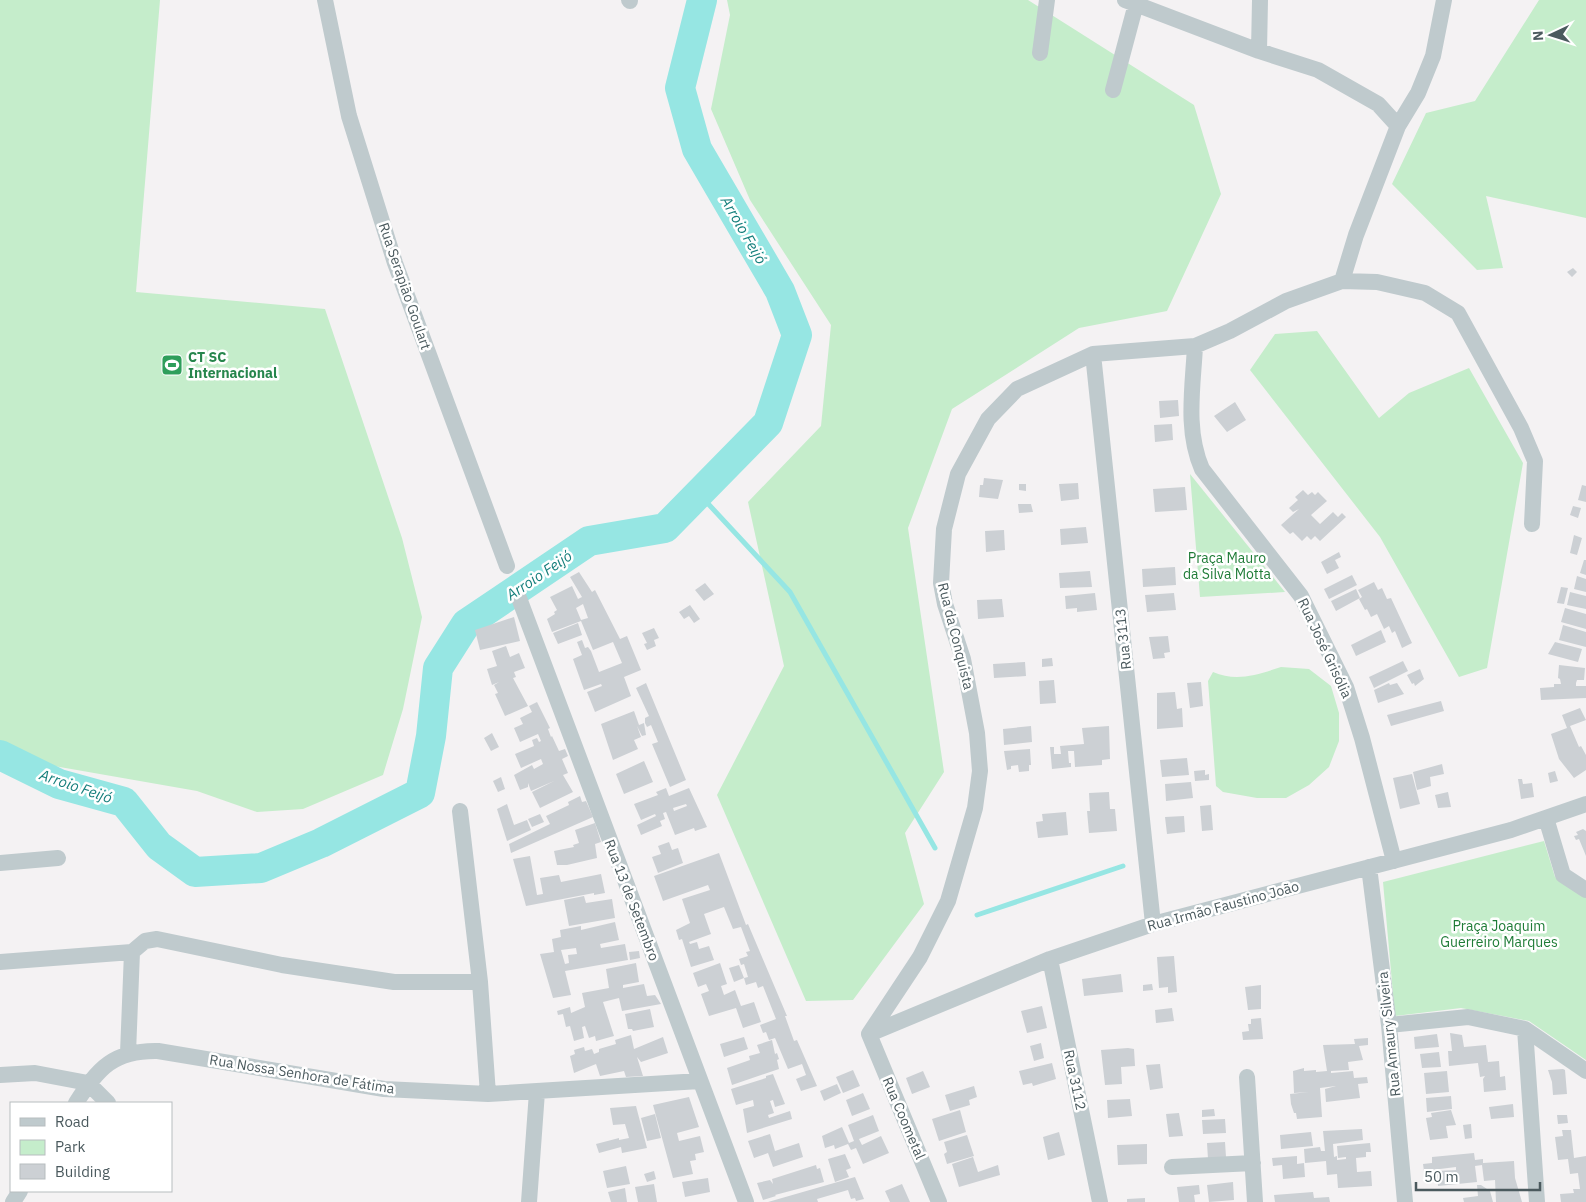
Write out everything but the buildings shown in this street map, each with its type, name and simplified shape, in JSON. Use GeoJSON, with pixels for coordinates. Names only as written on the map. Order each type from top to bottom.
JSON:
{"type":"FeatureCollection","features":[{"type":"Feature","properties":{"kind":"street","name":"Rua Serapião Goulart"},"geometry":{"type":"LineString","coordinates":[[325,0],[349,116],[395,263],[507,566]]}},
{"type":"Feature","properties":{"kind":"street"},"geometry":{"type":"LineString","coordinates":[[1040,53],[1047,0]]}},
{"type":"Feature","properties":{"kind":"street"},"geometry":{"type":"LineString","coordinates":[[1259,51],[1260,0]]}},
{"type":"Feature","properties":{"kind":"street"},"geometry":{"type":"LineString","coordinates":[[1444,0],[1433,56],[1418,93],[1398,126],[1356,236],[1342,281],[1377,282],[1425,293],[1458,313],[1495,377],[1535,461],[1532,524]]}},
{"type":"Feature","properties":{"kind":"street"},"geometry":{"type":"LineString","coordinates":[[1113,90],[1133,1],[1259,51],[1318,70],[1378,104],[1398,126]]}},
{"type":"Feature","properties":{"kind":"street","name":"Rua da Conquista"},"geometry":{"type":"LineString","coordinates":[[869,1034],[920,957],[948,901],[976,799],[980,771],[977,732],[963,659],[945,604],[941,583],[944,529],[958,474],[988,419],[1017,389],[1093,354],[1195,346],[1230,332],[1286,301],[1342,281]]}},
{"type":"Feature","properties":{"kind":"street","name":"Rua José Grisólia"},"geometry":{"type":"LineString","coordinates":[[1195,346],[1191,428],[1194,450],[1202,469],[1301,596],[1342,679],[1362,738],[1394,860]]}},
{"type":"Feature","properties":{"kind":"street","name":"Rua 3113"},"geometry":{"type":"LineString","coordinates":[[1093,354],[1153,924]]}},
{"type":"Feature","properties":{"kind":"street","name":"Rua 13 de Setembro"},"geometry":{"type":"LineString","coordinates":[[519,598],[746,1202]]}},
{"type":"Feature","properties":{"kind":"street","name":"Rua Irmão Faustino João"},"geometry":{"type":"LineString","coordinates":[[869,1034],[1050,959],[1153,924],[1511,830],[1586,804]]}},
{"type":"Feature","properties":{"kind":"street"},"geometry":{"type":"LineString","coordinates":[[460,811],[480,982],[488,1094]]}},
{"type":"Feature","properties":{"kind":"street"},"geometry":{"type":"LineString","coordinates":[[1546,818],[1564,875],[1586,890]]}},
{"type":"Feature","properties":{"kind":"street"},"geometry":{"type":"LineString","coordinates":[[0,863],[58,858]]}},
{"type":"Feature","properties":{"kind":"street","name":"Rua Amaury Silveira"},"geometry":{"type":"LineString","coordinates":[[1369,867],[1389,1025],[1405,1202]]}},
{"type":"Feature","properties":{"kind":"street"},"geometry":{"type":"LineString","coordinates":[[0,962],[132,952],[145,941],[157,939],[282,966],[394,982],[480,982]]}},
{"type":"Feature","properties":{"kind":"street"},"geometry":{"type":"LineString","coordinates":[[128,1052],[132,952]]}},
{"type":"Feature","properties":{"kind":"street","name":"Rua 3112"},"geometry":{"type":"LineString","coordinates":[[1050,959],[1100,1202]]}},
{"type":"Feature","properties":{"kind":"street"},"geometry":{"type":"LineString","coordinates":[[1389,1025],[1468,1017],[1525,1029],[1586,1072]]}},
{"type":"Feature","properties":{"kind":"street"},"geometry":{"type":"LineString","coordinates":[[1525,1029],[1537,1202]]}},
{"type":"Feature","properties":{"kind":"street","name":"Rua Coometal"},"geometry":{"type":"LineString","coordinates":[[869,1034],[939,1202]]}},
{"type":"Feature","properties":{"kind":"street","name":"Rua Nossa Senhora de Fátima"},"geometry":{"type":"LineString","coordinates":[[77,1102],[88,1084],[108,1064],[128,1052],[158,1051],[384,1089],[488,1094],[700,1081]]}},
{"type":"Feature","properties":{"kind":"street"},"geometry":{"type":"LineString","coordinates":[[0,1075],[35,1073],[88,1084],[107,1102]]}},
{"type":"Feature","properties":{"kind":"street"},"geometry":{"type":"LineString","coordinates":[[1247,1077],[1255,1202]]}},
{"type":"Feature","properties":{"kind":"street"},"geometry":{"type":"LineString","coordinates":[[529,1202],[537,1092]]}},
{"type":"Feature","properties":{"kind":"street"},"geometry":{"type":"LineString","coordinates":[[1172,1167],[1253,1163]]}},
{"type":"Feature","properties":{"kind":"green space","name":"CT SC Internacional"},"geometry":{"type":"Polygon","coordinates":[[[0,0],[160,0],[136,292],[325,309],[402,538],[422,617],[403,709],[383,775],[303,809],[257,812],[197,791],[54,766],[0,741],[0,0]]]}},
{"type":"Feature","properties":{"kind":"green space"},"geometry":{"type":"Polygon","coordinates":[[[727,0],[1028,0],[1194,105],[1221,194],[1167,311],[1079,328],[952,409],[908,528],[944,772],[905,833],[924,904],[853,1000],[806,1001],[717,795],[784,666],[748,502],[821,426],[831,325],[750,200],[711,109],[730,15],[727,0]]]}},
{"type":"Feature","properties":{"kind":"green space"},"geometry":{"type":"Polygon","coordinates":[[[1539,0],[1586,0],[1586,218],[1486,196],[1503,268],[1477,270],[1392,184],[1426,113],[1475,101],[1539,0]]]}},
{"type":"Feature","properties":{"kind":"green space"},"geometry":{"type":"Polygon","coordinates":[[[1317,331],[1379,418],[1409,393],[1469,368],[1523,463],[1487,668],[1459,677],[1380,537],[1250,370],[1275,334],[1317,331]]]}},
{"type":"Feature","properties":{"kind":"green space","name":"Praça Mauro da Silva Motta"},"geometry":{"type":"Polygon","coordinates":[[[1190,474],[1285,592],[1200,597],[1190,474]]]}},
{"type":"Feature","properties":{"kind":"green space"},"geometry":{"type":"Polygon","coordinates":[[[1281,667],[1309,669],[1331,686],[1339,713],[1339,741],[1329,767],[1309,785],[1286,798],[1257,798],[1223,792],[1216,786],[1208,681],[1213,672],[1230,677],[1238,677],[1255,675],[1281,667]]]}},
{"type":"Feature","properties":{"kind":"green space","name":"Praça Joaquim Guerreiro Marques"},"geometry":{"type":"Polygon","coordinates":[[[1544,841],[1555,877],[1586,897],[1586,1060],[1529,1021],[1461,1008],[1395,1016],[1383,882],[1544,841]]]}},
{"type":"Feature","properties":{"kind":"waterway","name":"Arroio Feijó"},"geometry":{"type":"LineString","coordinates":[[0,755],[59,784],[124,802],[159,846],[195,872],[261,868],[321,843],[420,793],[431,736],[438,668],[466,624],[589,541],[665,528],[768,423],[797,335],[780,291],[697,149],[680,88],[702,0]]}},
{"type":"Feature","properties":{"kind":"waterway"},"geometry":{"type":"LineString","coordinates":[[700,495],[790,592],[935,848]]}},
{"type":"Feature","properties":{"kind":"waterway"},"geometry":{"type":"LineString","coordinates":[[977,915],[1123,866]]}},
{"type":"Feature","properties":{"kind":"place","name":"CT SC Internacional"},"geometry":{"type":"Point","coordinates":[172,365]}}]}
